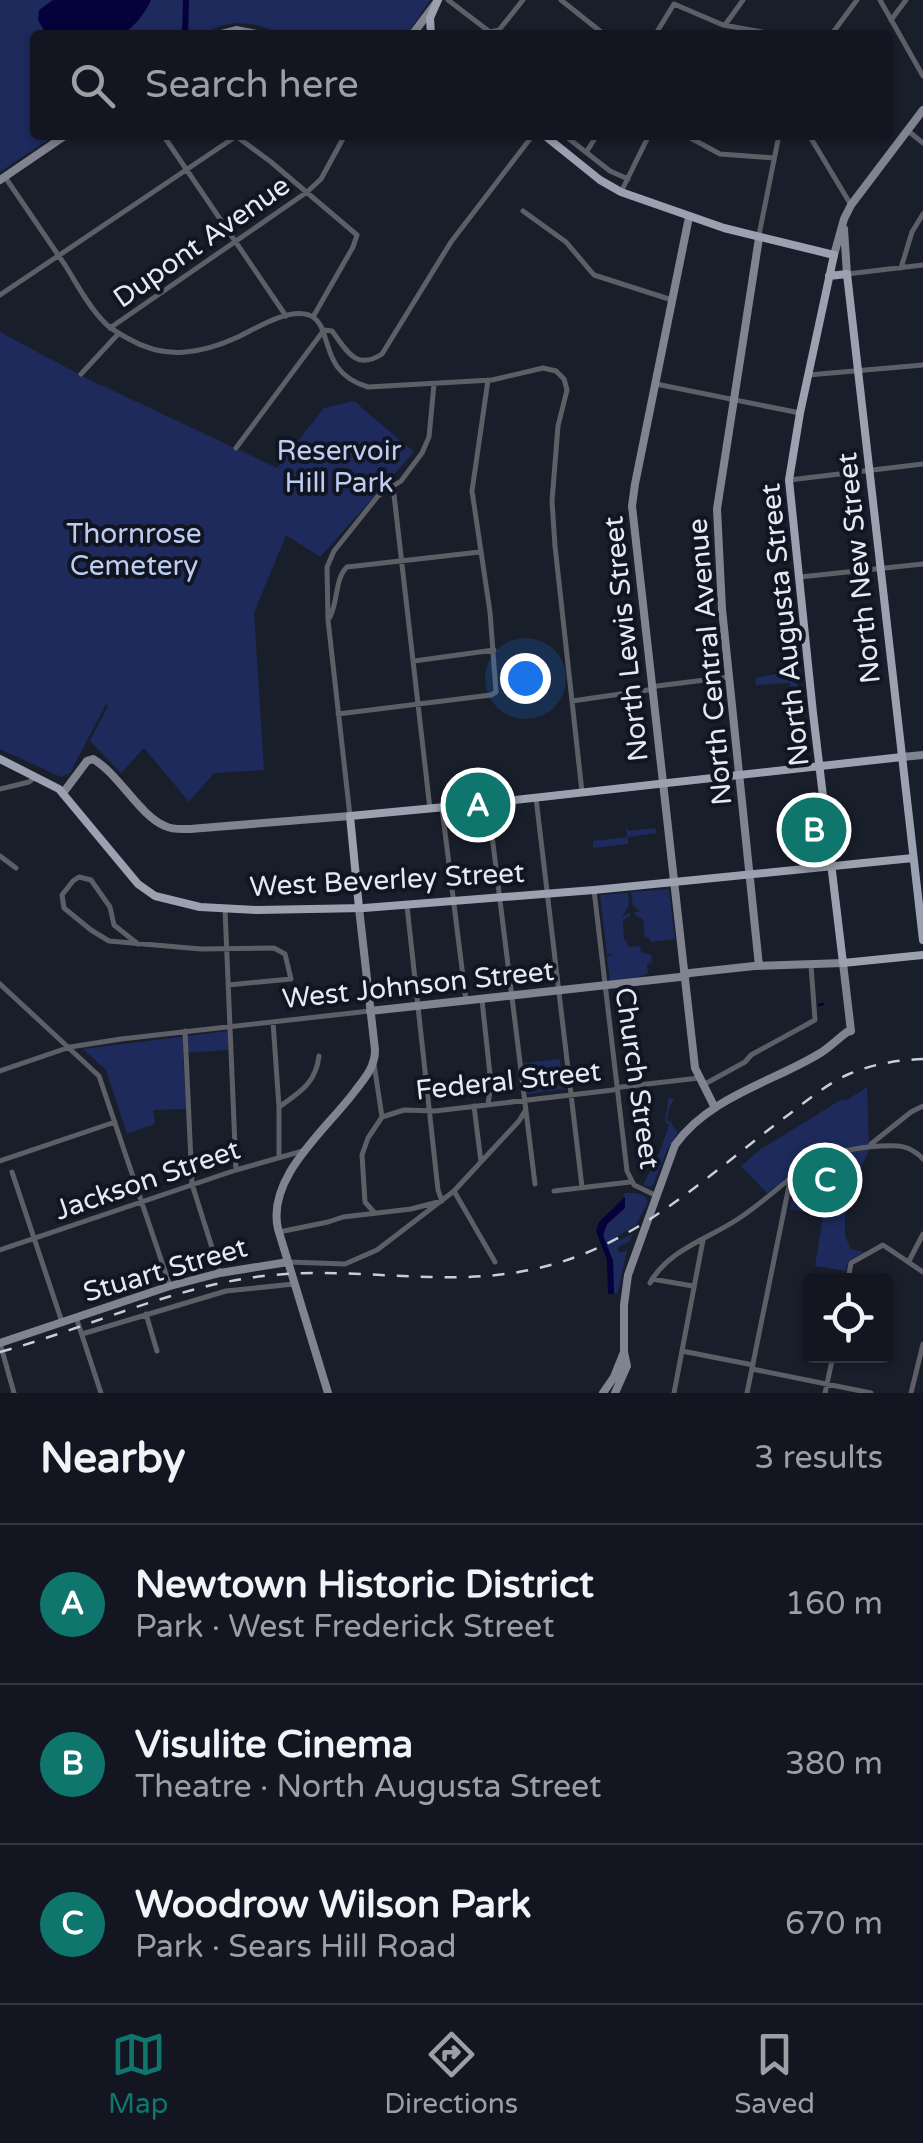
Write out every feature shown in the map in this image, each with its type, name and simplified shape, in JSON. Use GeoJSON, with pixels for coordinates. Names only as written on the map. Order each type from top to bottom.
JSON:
{"type":"FeatureCollection","features":[{"type":"Feature","properties":{"kind":"main road"},"geometry":{"type":"LineString","coordinates":[[430,30],[437,1]]}},
{"type":"Feature","properties":{"kind":"main road"},"geometry":{"type":"LineString","coordinates":[[550,140],[621,192],[759,238],[834,255]]}},
{"type":"Feature","properties":{"kind":"main road","name":"North Augusta Street"},"geometry":{"type":"LineString","coordinates":[[834,255],[789,480],[843,963]]}},
{"type":"Feature","properties":{"kind":"main road"},"geometry":{"type":"LineString","coordinates":[[829,276],[847,274]]}},
{"type":"Feature","properties":{"kind":"main road","name":"North New Street"},"geometry":{"type":"LineString","coordinates":[[847,274],[902,757],[918,857],[923,940]]}},
{"type":"Feature","properties":{"kind":"main road"},"geometry":{"type":"LineString","coordinates":[[808,768],[816,738]]}},
{"type":"Feature","properties":{"kind":"main road"},"geometry":{"type":"LineString","coordinates":[[358,908],[350,816],[902,757]]}},
{"type":"Feature","properties":{"kind":"main road","name":"West Beverley Street"},"geometry":{"type":"LineString","coordinates":[[0,759],[56,787],[138,884],[165,900],[184,905],[224,909],[407,906],[918,857]]}},
{"type":"Feature","properties":{"kind":"main road"},"geometry":{"type":"LineString","coordinates":[[843,963],[923,955]]}},
{"type":"Feature","properties":{"kind":"street"},"geometry":{"type":"LineString","coordinates":[[448,0],[487,30]]}},
{"type":"Feature","properties":{"kind":"street"},"geometry":{"type":"LineString","coordinates":[[499,30],[523,0]]}},
{"type":"Feature","properties":{"kind":"street"},"geometry":{"type":"LineString","coordinates":[[561,0],[599,30]]}},
{"type":"Feature","properties":{"kind":"street"},"geometry":{"type":"LineString","coordinates":[[725,25],[743,0]]}},
{"type":"Feature","properties":{"kind":"street"},"geometry":{"type":"LineString","coordinates":[[835,30],[857,0]]}},
{"type":"Feature","properties":{"kind":"street"},"geometry":{"type":"LineString","coordinates":[[880,0],[923,76]]}},
{"type":"Feature","properties":{"kind":"street"},"geometry":{"type":"LineString","coordinates":[[891,20],[906,0]]}},
{"type":"Feature","properties":{"kind":"street"},"geometry":{"type":"LineString","coordinates":[[416,30],[437,1]]}},
{"type":"Feature","properties":{"kind":"street"},"geometry":{"type":"LineString","coordinates":[[658,30],[674,4],[725,25],[752,30]]}},
{"type":"Feature","properties":{"kind":"street","name":"North Augusta Street"},"geometry":{"type":"LineString","coordinates":[[834,255],[852,205],[923,110]]}},
{"type":"Feature","properties":{"kind":"street"},"geometry":{"type":"LineString","coordinates":[[907,130],[923,143]]}},
{"type":"Feature","properties":{"kind":"street"},"geometry":{"type":"LineString","coordinates":[[59,140],[3,179],[110,328],[152,350],[208,350],[286,316],[301,314],[313,317],[324,330],[335,365],[352,381],[375,387],[488,380],[542,368],[560,374],[567,388],[558,426],[552,501],[582,792]]}},
{"type":"Feature","properties":{"kind":"street"},"geometry":{"type":"LineString","coordinates":[[167,140],[286,316]]}},
{"type":"Feature","properties":{"kind":"street"},"geometry":{"type":"LineString","coordinates":[[0,295],[231,140]]}},
{"type":"Feature","properties":{"kind":"street"},"geometry":{"type":"LineString","coordinates":[[242,140],[358,238],[313,317]]}},
{"type":"Feature","properties":{"kind":"street","name":"Dupont Avenue"},"geometry":{"type":"LineString","coordinates":[[110,328],[307,192],[321,179],[342,140]]}},
{"type":"Feature","properties":{"kind":"street"},"geometry":{"type":"LineString","coordinates":[[324,330],[332,331],[357,359],[370,361],[382,354],[450,242],[529,140]]}},
{"type":"Feature","properties":{"kind":"street"},"geometry":{"type":"LineString","coordinates":[[571,140],[610,171],[628,179]]}},
{"type":"Feature","properties":{"kind":"street"},"geometry":{"type":"LineString","coordinates":[[587,152],[593,140]]}},
{"type":"Feature","properties":{"kind":"street"},"geometry":{"type":"LineString","coordinates":[[621,192],[647,140]]}},
{"type":"Feature","properties":{"kind":"street"},"geometry":{"type":"LineString","coordinates":[[694,140],[720,154],[774,158]]}},
{"type":"Feature","properties":{"kind":"street"},"geometry":{"type":"LineString","coordinates":[[759,238],[778,140]]}},
{"type":"Feature","properties":{"kind":"street"},"geometry":{"type":"LineString","coordinates":[[813,140],[852,205]]}},
{"type":"Feature","properties":{"kind":"street"},"geometry":{"type":"LineString","coordinates":[[523,212],[560,236],[596,276],[672,300]]}},
{"type":"Feature","properties":{"kind":"street"},"geometry":{"type":"LineString","coordinates":[[901,268],[912,232],[923,214]]}},
{"type":"Feature","properties":{"kind":"street","name":"North Lewis Street"},"geometry":{"type":"LineString","coordinates":[[690,217],[632,500],[695,1068],[714,1108]]}},
{"type":"Feature","properties":{"kind":"street","name":"North New Street"},"geometry":{"type":"LineString","coordinates":[[844,219],[847,274]]}},
{"type":"Feature","properties":{"kind":"street","name":"North Central Avenue"},"geometry":{"type":"LineString","coordinates":[[759,238],[717,509],[720,586],[759,966]]}},
{"type":"Feature","properties":{"kind":"street"},"geometry":{"type":"LineString","coordinates":[[847,274],[923,265]]}},
{"type":"Feature","properties":{"kind":"street"},"geometry":{"type":"LineString","coordinates":[[236,448],[324,330]]}},
{"type":"Feature","properties":{"kind":"street","name":"Dupont Avenue"},"geometry":{"type":"LineString","coordinates":[[81,374],[118,333]]}},
{"type":"Feature","properties":{"kind":"street"},"geometry":{"type":"LineString","coordinates":[[808,375],[923,365]]}},
{"type":"Feature","properties":{"kind":"street"},"geometry":{"type":"LineString","coordinates":[[338,714],[496,692],[472,483],[488,380]]}},
{"type":"Feature","properties":{"kind":"street"},"geometry":{"type":"LineString","coordinates":[[63,794],[86,761],[93,759],[156,820],[173,829],[350,816],[328,620],[329,560],[378,496],[408,472],[428,441],[434,383]]}},
{"type":"Feature","properties":{"kind":"street"},"geometry":{"type":"LineString","coordinates":[[655,384],[800,412]]}},
{"type":"Feature","properties":{"kind":"street"},"geometry":{"type":"LineString","coordinates":[[789,480],[923,464]]}},
{"type":"Feature","properties":{"kind":"street"},"geometry":{"type":"LineString","coordinates":[[394,486],[430,809]]}},
{"type":"Feature","properties":{"kind":"street"},"geometry":{"type":"LineString","coordinates":[[328,620],[344,570],[480,552]]}},
{"type":"Feature","properties":{"kind":"street"},"geometry":{"type":"LineString","coordinates":[[800,578],[923,564]]}},
{"type":"Feature","properties":{"kind":"street"},"geometry":{"type":"LineString","coordinates":[[414,661],[494,650]]}},
{"type":"Feature","properties":{"kind":"street"},"geometry":{"type":"LineString","coordinates":[[572,701],[729,677]]}},
{"type":"Feature","properties":{"kind":"street"},"geometry":{"type":"LineString","coordinates":[[902,757],[923,755]]}},
{"type":"Feature","properties":{"kind":"street"},"geometry":{"type":"LineString","coordinates":[[0,789],[29,782],[37,776]]}},
{"type":"Feature","properties":{"kind":"street"},"geometry":{"type":"LineString","coordinates":[[536,798],[582,1187]]}},
{"type":"Feature","properties":{"kind":"street"},"geometry":{"type":"LineString","coordinates":[[488,803],[535,1184]]}},
{"type":"Feature","properties":{"kind":"street"},"geometry":{"type":"LineString","coordinates":[[442,808],[466,1002]]}},
{"type":"Feature","properties":{"kind":"street"},"geometry":{"type":"LineString","coordinates":[[0,856],[16,868]]}},
{"type":"Feature","properties":{"kind":"street"},"geometry":{"type":"LineString","coordinates":[[138,944],[114,925],[110,907],[92,880],[79,877],[73,881],[62,904],[68,913],[104,938],[138,944],[182,948],[279,949],[286,958],[291,979],[228,985]]}},
{"type":"Feature","properties":{"kind":"street","name":"Church Street"},"geometry":{"type":"LineString","coordinates":[[594,890],[626,1167],[631,1182],[658,1196]]}},
{"type":"Feature","properties":{"kind":"street"},"geometry":{"type":"LineString","coordinates":[[279,1232],[343,1217],[442,1202],[407,906]]}},
{"type":"Feature","properties":{"kind":"street"},"geometry":{"type":"LineString","coordinates":[[358,908],[382,1117],[362,1155],[364,1200],[376,1213]]}},
{"type":"Feature","properties":{"kind":"street"},"geometry":{"type":"LineString","coordinates":[[224,909],[236,1170]]}},
{"type":"Feature","properties":{"kind":"street"},"geometry":{"type":"LineString","coordinates":[[614,1393],[627,1366],[627,1280],[677,1142],[714,1108],[823,1051],[851,1031],[843,963]]}},
{"type":"Feature","properties":{"kind":"street","name":"West Johnson Street"},"geometry":{"type":"LineString","coordinates":[[0,1071],[70,1048],[185,1031],[605,987],[759,966],[843,963]]}},
{"type":"Feature","properties":{"kind":"street"},"geometry":{"type":"LineString","coordinates":[[701,1081],[746,1062],[750,1055],[815,1020],[811,965]]}},
{"type":"Feature","properties":{"kind":"street"},"geometry":{"type":"LineString","coordinates":[[0,984],[96,1072],[170,1286]]}},
{"type":"Feature","properties":{"kind":"street"},"geometry":{"type":"LineString","coordinates":[[482,1000],[491,1084],[488,1104]]}},
{"type":"Feature","properties":{"kind":"street"},"geometry":{"type":"LineString","coordinates":[[273,1022],[279,1157]]}},
{"type":"Feature","properties":{"kind":"street"},"geometry":{"type":"LineString","coordinates":[[185,1031],[192,1184],[220,1273]]}},
{"type":"Feature","properties":{"kind":"street"},"geometry":{"type":"LineString","coordinates":[[279,1106],[309,1084],[319,1056]]}},
{"type":"Feature","properties":{"kind":"street"},"geometry":{"type":"LineString","coordinates":[[314,1393],[328,1391],[279,1232],[278,1195],[288,1174],[374,1064]]}},
{"type":"Feature","properties":{"kind":"street","name":"Federal Street"},"geometry":{"type":"LineString","coordinates":[[382,1117],[401,1110],[474,1106],[701,1081]]}},
{"type":"Feature","properties":{"kind":"street"},"geometry":{"type":"LineString","coordinates":[[474,1106],[482,1163]]}},
{"type":"Feature","properties":{"kind":"street"},"geometry":{"type":"LineString","coordinates":[[868,1146],[923,1106]]}},
{"type":"Feature","properties":{"kind":"street","name":"Stuart Street"},"geometry":{"type":"LineString","coordinates":[[0,1343],[220,1273],[283,1261],[333,1265],[360,1259],[442,1202],[482,1163],[525,1110]]}},
{"type":"Feature","properties":{"kind":"street"},"geometry":{"type":"LineString","coordinates":[[0,1161],[116,1122]]}},
{"type":"Feature","properties":{"kind":"street"},"geometry":{"type":"LineString","coordinates":[[694,1286],[651,1281],[672,1257],[746,1213],[824,1156],[849,1148],[903,1146],[923,1159]]}},
{"type":"Feature","properties":{"kind":"street","name":"Jackson Street"},"geometry":{"type":"LineString","coordinates":[[0,1250],[192,1184],[308,1150]]}},
{"type":"Feature","properties":{"kind":"street"},"geometry":{"type":"LineString","coordinates":[[12,1172],[62,1322]]}},
{"type":"Feature","properties":{"kind":"street"},"geometry":{"type":"LineString","coordinates":[[747,1393],[792,1176]]}},
{"type":"Feature","properties":{"kind":"street"},"geometry":{"type":"LineString","coordinates":[[554,1191],[631,1182]]}},
{"type":"Feature","properties":{"kind":"street"},"geometry":{"type":"LineString","coordinates":[[454,1191],[495,1262]]}},
{"type":"Feature","properties":{"kind":"street"},"geometry":{"type":"LineString","coordinates":[[909,1261],[923,1234]]}},
{"type":"Feature","properties":{"kind":"street"},"geometry":{"type":"LineString","coordinates":[[674,1393],[703,1240]]}},
{"type":"Feature","properties":{"kind":"street"},"geometry":{"type":"LineString","coordinates":[[850,1273],[852,1263],[883,1245],[923,1272]]}},
{"type":"Feature","properties":{"kind":"street"},"geometry":{"type":"LineString","coordinates":[[82,1334],[226,1291],[294,1284]]}},
{"type":"Feature","properties":{"kind":"street"},"geometry":{"type":"LineString","coordinates":[[146,1314],[157,1350]]}},
{"type":"Feature","properties":{"kind":"street"},"geometry":{"type":"LineString","coordinates":[[76,1317],[101,1393]]}},
{"type":"Feature","properties":{"kind":"street"},"geometry":{"type":"LineString","coordinates":[[0,1343],[14,1393]]}},
{"type":"Feature","properties":{"kind":"street"},"geometry":{"type":"LineString","coordinates":[[911,1393],[923,1344]]}},
{"type":"Feature","properties":{"kind":"street"},"geometry":{"type":"LineString","coordinates":[[682,1351],[871,1393]]}},
{"type":"Feature","properties":{"kind":"street"},"geometry":{"type":"LineString","coordinates":[[604,1393],[624,1352]]}},
{"type":"Feature","properties":{"kind":"street"},"geometry":{"type":"LineString","coordinates":[[825,1393],[831,1363]]}},
{"type":"Feature","properties":{"kind":"green space"},"geometry":{"type":"Polygon","coordinates":[[[0,0],[430,0],[410,30],[272,30],[237,23],[212,30],[30,30],[30,140],[48,140],[0,172],[0,0]]]}},
{"type":"Feature","properties":{"kind":"green space","name":"Thornrose Cemetery"},"geometry":{"type":"Polygon","coordinates":[[[0,332],[86,378],[277,468],[324,408],[354,401],[414,452],[320,557],[286,535],[254,613],[264,770],[214,773],[189,802],[144,748],[121,773],[90,741],[106,704],[70,773],[61,777],[0,749],[0,332]]]}},
{"type":"Feature","properties":{"kind":"green space"},"geometry":{"type":"Polygon","coordinates":[[[796,670],[801,717],[794,718],[790,683],[756,685],[755,678],[796,670]]]}},
{"type":"Feature","properties":{"kind":"green space"},"geometry":{"type":"Polygon","coordinates":[[[626,826],[629,831],[655,828],[657,833],[628,837],[628,844],[593,848],[593,841],[627,837],[626,826]]]}},
{"type":"Feature","properties":{"kind":"green space"},"geometry":{"type":"Polygon","coordinates":[[[669,889],[675,939],[651,942],[649,937],[645,938],[643,919],[636,916],[635,912],[640,911],[633,906],[631,892],[669,889]]]}},
{"type":"Feature","properties":{"kind":"green space"},"geometry":{"type":"Polygon","coordinates":[[[628,893],[629,906],[622,917],[630,912],[630,916],[623,921],[624,940],[628,947],[640,946],[641,952],[651,955],[652,963],[647,964],[648,973],[639,977],[610,981],[607,957],[613,954],[607,954],[600,895],[628,893]]]}},
{"type":"Feature","properties":{"kind":"green space"},"geometry":{"type":"Polygon","coordinates":[[[228,1031],[229,1050],[183,1053],[186,1109],[153,1110],[155,1124],[127,1134],[106,1070],[83,1049],[228,1031]]]}},
{"type":"Feature","properties":{"kind":"green space"},"geometry":{"type":"Polygon","coordinates":[[[560,1059],[564,1089],[527,1094],[523,1063],[560,1059]]]}},
{"type":"Feature","properties":{"kind":"green space"},"geometry":{"type":"Polygon","coordinates":[[[867,1087],[869,1150],[845,1205],[845,1236],[851,1249],[864,1252],[848,1261],[846,1271],[815,1266],[823,1216],[790,1209],[797,1170],[767,1193],[741,1166],[761,1149],[867,1087]]]}},
{"type":"Feature","properties":{"kind":"green space"},"geometry":{"type":"Polygon","coordinates":[[[669,1097],[674,1100],[667,1120],[678,1133],[649,1187],[643,1185],[669,1125],[665,1121],[669,1097]]]}},
{"type":"Feature","properties":{"kind":"green space"},"geometry":{"type":"Polygon","coordinates":[[[624,1193],[645,1196],[648,1202],[636,1225],[613,1239],[615,1242],[633,1234],[630,1241],[617,1248],[620,1253],[627,1250],[618,1293],[614,1293],[613,1261],[603,1239],[608,1223],[625,1208],[624,1193]]]}},
{"type":"Feature","properties":{"kind":"shaded area"},"geometry":{"type":"Polygon","coordinates":[[[53,0],[151,0],[127,30],[44,30],[38,20],[39,10],[53,0]]]}},
{"type":"Feature","properties":{"kind":"shaded area"},"geometry":{"type":"Polygon","coordinates":[[[625,1197],[625,1208],[607,1224],[603,1235],[613,1261],[614,1294],[608,1294],[607,1260],[596,1231],[599,1222],[625,1197]]]}},
{"type":"Feature","properties":{"kind":"waterway"},"geometry":{"type":"LineString","coordinates":[[185,30],[186,0]]}},
{"type":"Feature","properties":{"kind":"waterway"},"geometry":{"type":"LineString","coordinates":[[819,1005],[823,1004]]}},
{"type":"Feature","properties":{"kind":"railway"},"geometry":{"type":"LineString","coordinates":[[0,1352],[229,1281],[305,1273],[464,1277],[544,1267],[586,1253],[638,1226],[840,1079],[876,1065],[923,1059]]}},
{"type":"Feature","properties":{"kind":"place","name":"Newtown Historic District"},"geometry":{"type":"Point","coordinates":[478,805]}},
{"type":"Feature","properties":{"kind":"place","name":"Visulite Cinema"},"geometry":{"type":"Point","coordinates":[814,830]}},
{"type":"Feature","properties":{"kind":"place","name":"Woodrow Wilson Park"},"geometry":{"type":"Point","coordinates":[825,1180]}},
{"type":"Feature","properties":{"kind":"park label","name":"Reservoir Hill Park"},"geometry":{"type":"Point","coordinates":[339,466]}}]}
